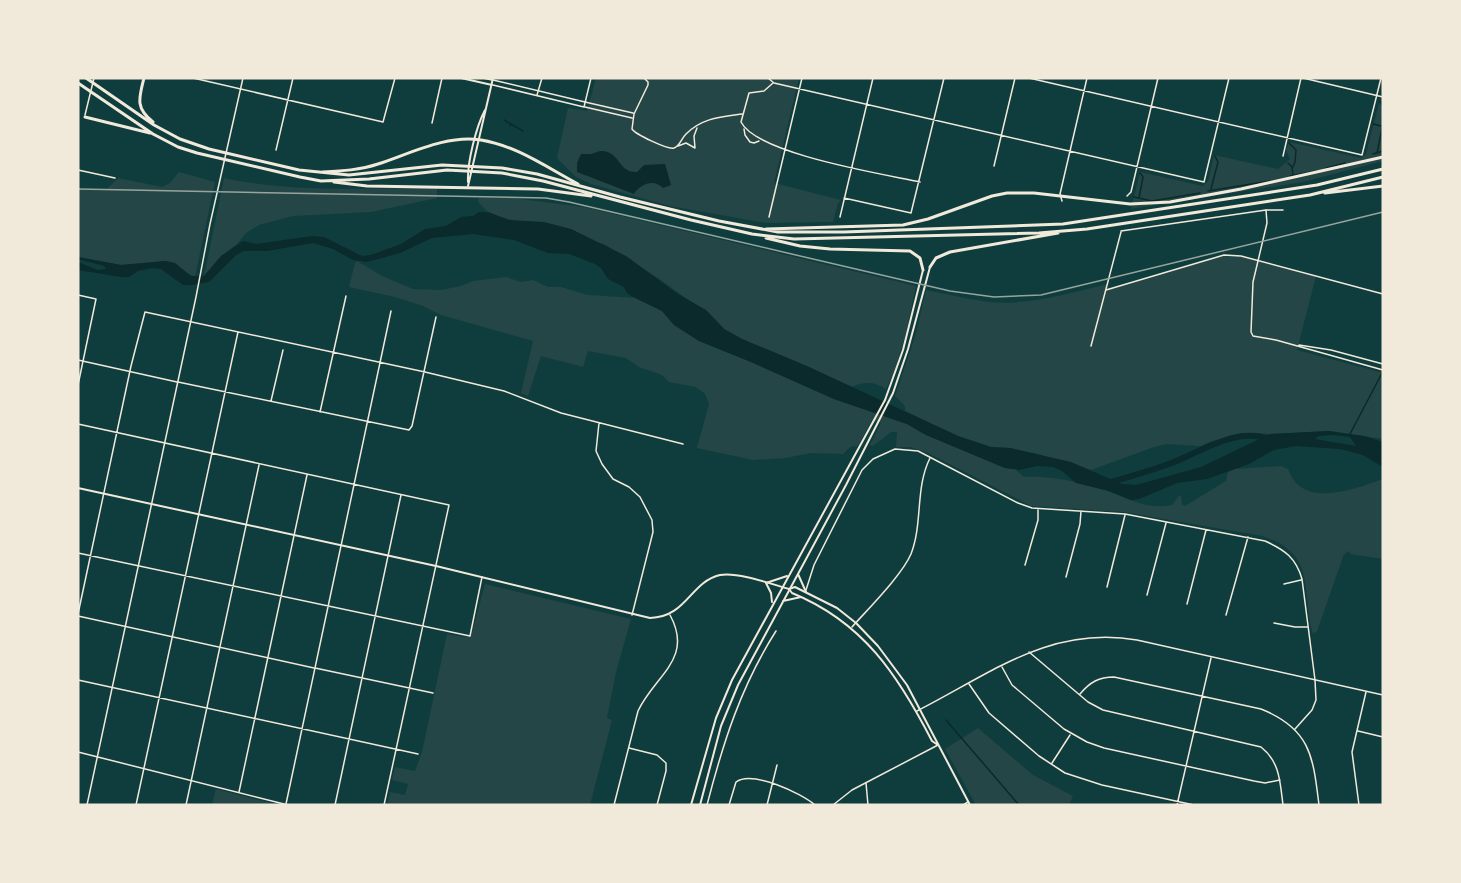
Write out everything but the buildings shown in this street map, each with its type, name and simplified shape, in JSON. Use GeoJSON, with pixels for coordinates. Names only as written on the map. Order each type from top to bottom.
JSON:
{"type":"FeatureCollection","features":[{"type":"Feature","properties":{"kind":"highway"},"geometry":{"type":"LineString","coordinates":[[86,78],[161,129],[187,142],[209,149],[312,172],[349,175],[430,166],[521,170],[651,205],[759,230],[821,233],[1063,224],[1307,187],[1383,168]]}},
{"type":"Feature","properties":{"kind":"highway"},"geometry":{"type":"LineString","coordinates":[[144,78],[140,99],[141,110],[161,129]]}},
{"type":"Feature","properties":{"kind":"highway"},"geometry":{"type":"LineString","coordinates":[[79,84],[153,134]]}},
{"type":"Feature","properties":{"kind":"highway"},"geometry":{"type":"LineString","coordinates":[[85,117],[153,134],[197,153],[321,181],[367,186],[538,189],[599,197]]}},
{"type":"Feature","properties":{"kind":"highway"},"geometry":{"type":"LineString","coordinates":[[312,172],[364,168],[425,148],[478,139],[526,154],[583,187]]}},
{"type":"Feature","properties":{"kind":"highway"},"geometry":{"type":"LineString","coordinates":[[759,230],[903,225],[1007,193],[1130,204],[1170,202],[1241,189],[1383,157]]}},
{"type":"Feature","properties":{"kind":"highway"},"geometry":{"type":"LineString","coordinates":[[321,181],[369,179],[459,167]]}},
{"type":"Feature","properties":{"kind":"highway"},"geometry":{"type":"LineString","coordinates":[[485,168],[529,177],[599,197],[791,244],[910,251],[920,258],[925,272]]}},
{"type":"Feature","properties":{"kind":"highway"},"geometry":{"type":"LineString","coordinates":[[1310,195],[1383,177]]}},
{"type":"Feature","properties":{"kind":"highway"},"geometry":{"type":"LineString","coordinates":[[930,267],[936,258],[950,252],[1068,231],[1383,186]]}},
{"type":"Feature","properties":{"kind":"highway"},"geometry":{"type":"LineString","coordinates":[[752,234],[807,239],[1068,231]]}},
{"type":"Feature","properties":{"kind":"main road"},"geometry":{"type":"LineString","coordinates":[[461,78],[492,85]]}},
{"type":"Feature","properties":{"kind":"main road"},"geometry":{"type":"LineString","coordinates":[[468,186],[493,79],[484,78]]}},
{"type":"Feature","properties":{"kind":"main road"},"geometry":{"type":"LineString","coordinates":[[78,115],[85,117]]}},
{"type":"Feature","properties":{"kind":"main road"},"geometry":{"type":"LineString","coordinates":[[699,805],[727,710],[747,667],[879,423],[899,371],[925,272],[930,267]]}},
{"type":"Feature","properties":{"kind":"main road"},"geometry":{"type":"LineString","coordinates":[[691,805],[709,740],[725,695],[899,371]]}},
{"type":"Feature","properties":{"kind":"main road"},"geometry":{"type":"LineString","coordinates":[[78,488],[388,555],[650,618],[670,615],[705,582],[720,575],[739,576],[789,589],[795,588],[837,608],[856,622],[884,653],[921,709],[969,803]]}},
{"type":"Feature","properties":{"kind":"main road"},"geometry":{"type":"LineString","coordinates":[[798,574],[806,592]]}},
{"type":"Feature","properties":{"kind":"main road"},"geometry":{"type":"LineString","coordinates":[[766,583],[788,575]]}},
{"type":"Feature","properties":{"kind":"main road"},"geometry":{"type":"LineString","coordinates":[[766,583],[771,593],[772,605]]}},
{"type":"Feature","properties":{"kind":"main road"},"geometry":{"type":"LineString","coordinates":[[789,589],[792,593],[828,610],[852,627],[879,656],[903,688],[932,741],[938,745]]}},
{"type":"Feature","properties":{"kind":"main road"},"geometry":{"type":"LineString","coordinates":[[783,601],[801,597]]}},
{"type":"Feature","properties":{"kind":"street"},"geometry":{"type":"LineString","coordinates":[[85,117],[94,78]]}},
{"type":"Feature","properties":{"kind":"street"},"geometry":{"type":"LineString","coordinates":[[193,78],[383,122],[395,78]]}},
{"type":"Feature","properties":{"kind":"street"},"geometry":{"type":"LineString","coordinates":[[87,805],[191,321],[207,236],[243,78]]}},
{"type":"Feature","properties":{"kind":"street"},"geometry":{"type":"LineString","coordinates":[[276,150],[293,78]]}},
{"type":"Feature","properties":{"kind":"street"},"geometry":{"type":"LineString","coordinates":[[432,123],[442,78]]}},
{"type":"Feature","properties":{"kind":"street"},"geometry":{"type":"LineString","coordinates":[[537,96],[542,78]]}},
{"type":"Feature","properties":{"kind":"street"},"geometry":{"type":"LineString","coordinates":[[584,107],[591,78]]}},
{"type":"Feature","properties":{"kind":"street"},"geometry":{"type":"LineString","coordinates":[[644,78],[648,85],[632,118],[632,129],[635,134],[668,148],[686,143],[695,148],[694,136],[699,126]]}},
{"type":"Feature","properties":{"kind":"street"},"geometry":{"type":"LineString","coordinates":[[768,78],[774,83],[1204,182],[1229,78]]}},
{"type":"Feature","properties":{"kind":"street"},"geometry":{"type":"LineString","coordinates":[[769,217],[802,78]]}},
{"type":"Feature","properties":{"kind":"street"},"geometry":{"type":"LineString","coordinates":[[840,217],[873,78]]}},
{"type":"Feature","properties":{"kind":"street"},"geometry":{"type":"LineString","coordinates":[[844,198],[911,213],[944,78]]}},
{"type":"Feature","properties":{"kind":"street"},"geometry":{"type":"LineString","coordinates":[[994,166],[1015,78]]}},
{"type":"Feature","properties":{"kind":"street"},"geometry":{"type":"LineString","coordinates":[[1029,78],[1362,155],[1381,78]]}},
{"type":"Feature","properties":{"kind":"street"},"geometry":{"type":"LineString","coordinates":[[1062,201],[1060,196],[1087,78]]}},
{"type":"Feature","properties":{"kind":"street"},"geometry":{"type":"LineString","coordinates":[[1127,196],[1131,192],[1138,167],[1158,78]]}},
{"type":"Feature","properties":{"kind":"street"},"geometry":{"type":"LineString","coordinates":[[1283,156],[1302,78],[1383,97]]}},
{"type":"Feature","properties":{"kind":"street"},"geometry":{"type":"LineString","coordinates":[[493,79],[634,114]]}},
{"type":"Feature","properties":{"kind":"street"},"geometry":{"type":"LineString","coordinates":[[760,140],[755,143],[750,142],[745,135],[741,124],[743,114],[749,93],[764,91],[774,83]]}},
{"type":"Feature","properties":{"kind":"street"},"geometry":{"type":"LineString","coordinates":[[492,85],[632,118]]}},
{"type":"Feature","properties":{"kind":"street"},"geometry":{"type":"LineString","coordinates":[[677,146],[686,134],[706,119],[743,114]]}},
{"type":"Feature","properties":{"kind":"street"},"geometry":{"type":"LineString","coordinates":[[744,128],[760,140],[784,150],[852,168],[920,182]]}},
{"type":"Feature","properties":{"kind":"street"},"geometry":{"type":"LineString","coordinates":[[78,170],[116,177]]}},
{"type":"Feature","properties":{"kind":"street"},"geometry":{"type":"LineString","coordinates":[[1091,346],[1121,231],[1266,210],[1283,210]]}},
{"type":"Feature","properties":{"kind":"street"},"geometry":{"type":"LineString","coordinates":[[1266,210],[1267,222],[1253,289],[1251,332],[1253,336],[1324,349],[1383,364]]}},
{"type":"Feature","properties":{"kind":"street"},"geometry":{"type":"LineString","coordinates":[[1106,290],[1224,255],[1241,256],[1383,294]]}},
{"type":"Feature","properties":{"kind":"street"},"geometry":{"type":"LineString","coordinates":[[78,295],[96,299],[78,386]]}},
{"type":"Feature","properties":{"kind":"street"},"geometry":{"type":"LineString","coordinates":[[320,412],[346,296]]}},
{"type":"Feature","properties":{"kind":"street"},"geometry":{"type":"LineString","coordinates":[[78,752],[286,805],[391,311]]}},
{"type":"Feature","properties":{"kind":"street"},"geometry":{"type":"LineString","coordinates":[[434,693],[78,615],[130,371],[145,312],[504,391],[561,412],[684,444]]}},
{"type":"Feature","properties":{"kind":"street"},"geometry":{"type":"LineString","coordinates":[[78,360],[409,430],[412,426],[425,372],[436,317]]}},
{"type":"Feature","properties":{"kind":"street"},"geometry":{"type":"LineString","coordinates":[[136,805],[239,331]]}},
{"type":"Feature","properties":{"kind":"street"},"geometry":{"type":"LineString","coordinates":[[1292,344],[1383,370]]}},
{"type":"Feature","properties":{"kind":"street"},"geometry":{"type":"LineString","coordinates":[[271,401],[283,350]]}},
{"type":"Feature","properties":{"kind":"street"},"geometry":{"type":"LineString","coordinates":[[599,422],[596,451],[602,464],[613,479],[640,496],[652,520],[653,532],[632,615]]}},
{"type":"Feature","properties":{"kind":"street"},"geometry":{"type":"LineString","coordinates":[[78,424],[449,505],[384,805]]}},
{"type":"Feature","properties":{"kind":"street"},"geometry":{"type":"LineString","coordinates":[[806,592],[814,565],[866,464],[895,449],[918,451],[1018,503],[1038,509],[1125,514],[1249,536],[1281,548],[1291,556],[1302,579],[1316,700],[1312,710],[1295,729]]}},
{"type":"Feature","properties":{"kind":"street"},"geometry":{"type":"LineString","coordinates":[[852,627],[910,556],[914,543],[923,474],[930,457]]}},
{"type":"Feature","properties":{"kind":"street"},"geometry":{"type":"LineString","coordinates":[[186,805],[259,464]]}},
{"type":"Feature","properties":{"kind":"street"},"geometry":{"type":"LineString","coordinates":[[239,792],[307,474]]}},
{"type":"Feature","properties":{"kind":"street"},"geometry":{"type":"LineString","coordinates":[[335,805],[402,494]]}},
{"type":"Feature","properties":{"kind":"street"},"geometry":{"type":"LineString","coordinates":[[1025,565],[1038,520],[1038,509]]}},
{"type":"Feature","properties":{"kind":"street"},"geometry":{"type":"LineString","coordinates":[[1066,577],[1080,524],[1081,510]]}},
{"type":"Feature","properties":{"kind":"street"},"geometry":{"type":"LineString","coordinates":[[1107,587],[1125,514]]}},
{"type":"Feature","properties":{"kind":"street"},"geometry":{"type":"LineString","coordinates":[[1147,596],[1166,522]]}},
{"type":"Feature","properties":{"kind":"street"},"geometry":{"type":"LineString","coordinates":[[1187,604],[1206,529]]}},
{"type":"Feature","properties":{"kind":"street"},"geometry":{"type":"LineString","coordinates":[[1226,615],[1249,536]]}},
{"type":"Feature","properties":{"kind":"street"},"geometry":{"type":"LineString","coordinates":[[78,553],[470,636],[482,577]]}},
{"type":"Feature","properties":{"kind":"street"},"geometry":{"type":"LineString","coordinates":[[1284,584],[1302,579]]}},
{"type":"Feature","properties":{"kind":"street"},"geometry":{"type":"LineString","coordinates":[[614,805],[638,711],[644,697],[670,667],[675,656],[678,642],[677,631],[670,615]]}},
{"type":"Feature","properties":{"kind":"street"},"geometry":{"type":"LineString","coordinates":[[1274,623],[1308,627]]}},
{"type":"Feature","properties":{"kind":"street"},"geometry":{"type":"LineString","coordinates":[[707,805],[734,712],[749,678],[776,631]]}},
{"type":"Feature","properties":{"kind":"street"},"geometry":{"type":"LineString","coordinates":[[917,711],[1029,652],[1064,641],[1104,636],[1137,640],[1383,695]]}},
{"type":"Feature","properties":{"kind":"street"},"geometry":{"type":"LineString","coordinates":[[1029,652],[1079,694],[1103,710],[1260,747],[1270,754],[1273,760],[1280,780],[1283,805]]}},
{"type":"Feature","properties":{"kind":"street"},"geometry":{"type":"LineString","coordinates":[[1177,805],[1211,657]]}},
{"type":"Feature","properties":{"kind":"street"},"geometry":{"type":"LineString","coordinates":[[1002,667],[1012,685],[1071,734],[1104,748],[1254,781],[1265,783],[1280,780]]}},
{"type":"Feature","properties":{"kind":"street"},"geometry":{"type":"LineString","coordinates":[[1079,694],[1094,681],[1103,677],[1114,677],[1203,696],[1280,717],[1295,729],[1306,745],[1311,758],[1319,805]]}},
{"type":"Feature","properties":{"kind":"street"},"geometry":{"type":"LineString","coordinates":[[78,680],[418,754]]}},
{"type":"Feature","properties":{"kind":"street"},"geometry":{"type":"LineString","coordinates":[[969,684],[989,713],[1051,764],[1083,780],[1194,805]]}},
{"type":"Feature","properties":{"kind":"street"},"geometry":{"type":"LineString","coordinates":[[1359,805],[1352,752],[1366,692]]}},
{"type":"Feature","properties":{"kind":"street"},"geometry":{"type":"LineString","coordinates":[[1358,731],[1383,737]]}},
{"type":"Feature","properties":{"kind":"street"},"geometry":{"type":"LineString","coordinates":[[1051,764],[1071,734]]}},
{"type":"Feature","properties":{"kind":"street"},"geometry":{"type":"LineString","coordinates":[[833,805],[866,782],[938,745]]}},
{"type":"Feature","properties":{"kind":"street"},"geometry":{"type":"LineString","coordinates":[[628,748],[657,755],[666,763],[657,805]]}},
{"type":"Feature","properties":{"kind":"street"},"geometry":{"type":"LineString","coordinates":[[766,805],[777,765]]}},
{"type":"Feature","properties":{"kind":"street"},"geometry":{"type":"LineString","coordinates":[[729,805],[738,780],[749,778],[792,790],[815,805]]}},
{"type":"Feature","properties":{"kind":"street"},"geometry":{"type":"LineString","coordinates":[[866,782],[868,805]]}},
{"type":"Feature","properties":{"kind":"street"},"geometry":{"type":"LineString","coordinates":[[963,805],[969,803]]}},
{"type":"Feature","properties":{"kind":"shaded area"},"geometry":{"type":"Polygon","coordinates":[[[596,78],[799,78],[774,183],[841,200],[833,222],[766,223],[670,206],[591,184],[576,177],[557,158],[568,108],[587,111],[596,78]]]}},
{"type":"Feature","properties":{"kind":"shaded area"},"geometry":{"type":"Polygon","coordinates":[[[1380,99],[1383,100],[1383,161],[1303,182],[1131,209],[1140,172],[1203,186],[1208,181],[1214,155],[1278,169],[1290,159],[1286,150],[1289,142],[1361,158],[1366,154],[1380,99]]]}},
{"type":"Feature","properties":{"kind":"shaded area"},"geometry":{"type":"Polygon","coordinates":[[[600,151],[612,154],[622,166],[631,171],[637,172],[644,165],[665,164],[671,185],[663,188],[652,183],[640,187],[634,194],[577,172],[577,163],[581,154],[600,151]]]}},
{"type":"Feature","properties":{"kind":"shaded area"},"geometry":{"type":"Polygon","coordinates":[[[179,172],[215,182],[195,277],[166,261],[121,265],[78,257],[78,189],[106,190],[118,178],[162,187],[170,183],[179,172]]]}},
{"type":"Feature","properties":{"kind":"shaded area"},"geometry":{"type":"Polygon","coordinates":[[[224,178],[303,188],[437,188],[437,198],[371,212],[293,216],[259,225],[246,233],[204,276],[224,178]]]}},
{"type":"Feature","properties":{"kind":"shaded area"},"geometry":{"type":"Polygon","coordinates":[[[479,198],[512,198],[584,207],[916,286],[895,370],[886,389],[869,383],[851,387],[724,329],[715,319],[658,278],[604,244],[500,217],[488,212],[478,202],[479,198]]]}},
{"type":"Feature","properties":{"kind":"shaded area"},"geometry":{"type":"Polygon","coordinates":[[[479,212],[488,212],[509,220],[544,222],[571,229],[626,256],[678,294],[706,310],[724,329],[742,339],[809,367],[958,436],[991,447],[1010,448],[1071,462],[1122,484],[1136,485],[1201,467],[1270,434],[1329,431],[1364,436],[1383,442],[1383,467],[1363,455],[1340,449],[1296,446],[1274,450],[1249,464],[1207,479],[1177,483],[1139,499],[1131,500],[1109,491],[1076,483],[1062,471],[1053,467],[1037,466],[1019,470],[1005,468],[926,435],[907,424],[834,399],[699,341],[674,325],[662,311],[633,297],[624,287],[608,279],[601,268],[595,264],[569,254],[548,253],[514,240],[473,234],[432,238],[400,253],[367,262],[353,260],[333,249],[313,243],[267,251],[244,251],[236,255],[209,282],[191,285],[183,285],[161,269],[138,271],[129,277],[78,270],[78,262],[98,270],[106,269],[104,266],[78,259],[78,257],[121,265],[166,261],[175,263],[191,276],[204,276],[221,256],[243,241],[256,244],[312,236],[324,237],[362,256],[371,255],[401,244],[425,229],[446,226],[461,217],[473,216],[479,212]],[[1332,435],[1319,436],[1315,439],[1356,446],[1350,437],[1332,435]]]}},
{"type":"Feature","properties":{"kind":"shaded area"},"geometry":{"type":"Polygon","coordinates":[[[1224,255],[1241,256],[1316,276],[1297,350],[1383,373],[1383,439],[1329,431],[1253,433],[1212,441],[1201,446],[1166,444],[1091,470],[1038,454],[1010,448],[991,447],[958,436],[905,411],[905,406],[895,396],[915,337],[926,290],[989,302],[1019,302],[1064,295],[1108,284],[1106,290],[1224,255]]]}},
{"type":"Feature","properties":{"kind":"shaded area"},"geometry":{"type":"Polygon","coordinates":[[[357,261],[382,276],[413,289],[441,290],[473,281],[506,277],[521,282],[533,280],[548,287],[561,287],[588,295],[637,298],[662,311],[674,325],[699,341],[834,399],[907,424],[926,435],[1005,468],[1015,469],[1024,477],[1056,478],[1079,483],[1148,505],[1172,505],[1181,496],[1182,504],[1185,506],[1226,481],[1228,472],[1235,469],[1281,466],[1288,469],[1295,482],[1317,493],[1344,491],[1383,479],[1383,559],[1350,554],[1350,551],[1344,554],[1317,631],[1313,634],[1304,575],[1299,563],[1291,552],[1279,543],[1262,536],[1124,512],[1031,506],[928,453],[910,447],[896,447],[897,432],[891,432],[873,446],[870,445],[881,423],[872,420],[858,446],[850,447],[843,454],[811,453],[785,458],[753,460],[697,448],[709,404],[705,394],[696,387],[669,382],[662,375],[639,367],[626,358],[588,351],[583,367],[541,356],[528,396],[521,393],[533,341],[441,315],[423,306],[395,297],[349,287],[357,261]]]}},
{"type":"Feature","properties":{"kind":"shaded area"},"geometry":{"type":"Polygon","coordinates":[[[485,584],[631,619],[616,672],[607,718],[612,720],[590,805],[387,805],[390,792],[405,795],[408,784],[392,780],[395,767],[415,771],[422,752],[447,634],[471,636],[485,584]]]}},
{"type":"Feature","properties":{"kind":"shaded area"},"geometry":{"type":"Polygon","coordinates":[[[978,728],[1033,775],[1073,796],[1069,805],[976,805],[945,749],[978,728]]]}},
{"type":"Feature","properties":{"kind":"shaded area"},"geometry":{"type":"Polygon","coordinates":[[[216,789],[279,805],[212,805],[216,789]]]}},
{"type":"Feature","properties":{"kind":"waterway"},"geometry":{"type":"LineString","coordinates":[[1380,101],[1383,107]]}},
{"type":"Feature","properties":{"kind":"waterway"},"geometry":{"type":"LineString","coordinates":[[504,120],[511,124]]}},
{"type":"Feature","properties":{"kind":"waterway"},"geometry":{"type":"LineString","coordinates":[[510,126],[511,124],[523,131]]}},
{"type":"Feature","properties":{"kind":"waterway"},"geometry":{"type":"LineString","coordinates":[[1373,124],[1381,126]]}},
{"type":"Feature","properties":{"kind":"waterway"},"geometry":{"type":"LineString","coordinates":[[1377,153],[1383,124]]}},
{"type":"Feature","properties":{"kind":"waterway"},"geometry":{"type":"LineString","coordinates":[[1289,143],[1296,150],[1292,169]]}},
{"type":"Feature","properties":{"kind":"waterway"},"geometry":{"type":"LineString","coordinates":[[1373,154],[1383,151]]}},
{"type":"Feature","properties":{"kind":"waterway"},"geometry":{"type":"LineString","coordinates":[[1211,189],[1218,162],[1215,156]]}},
{"type":"Feature","properties":{"kind":"waterway"},"geometry":{"type":"LineString","coordinates":[[1288,163],[1292,167],[1293,175]]}},
{"type":"Feature","properties":{"kind":"waterway"},"geometry":{"type":"LineString","coordinates":[[1326,168],[1345,163]]}},
{"type":"Feature","properties":{"kind":"waterway"},"geometry":{"type":"LineString","coordinates":[[1290,176],[1316,171]]}},
{"type":"Feature","properties":{"kind":"waterway"},"geometry":{"type":"LineString","coordinates":[[1139,198],[1143,177],[1140,173]]}},
{"type":"Feature","properties":{"kind":"waterway"},"geometry":{"type":"LineString","coordinates":[[1208,191],[1270,181]]}},
{"type":"Feature","properties":{"kind":"waterway"},"geometry":{"type":"LineString","coordinates":[[1134,197],[1152,201],[1200,193]]}},
{"type":"Feature","properties":{"kind":"waterway"},"geometry":{"type":"LineString","coordinates":[[1350,434],[1382,373]]}},
{"type":"Feature","properties":{"kind":"waterway"},"geometry":{"type":"LineString","coordinates":[[1108,483],[1166,465],[1231,438],[1258,436],[1271,440]]}},
{"type":"Feature","properties":{"kind":"waterway"},"geometry":{"type":"LineString","coordinates":[[946,720],[1019,805]]}},
{"type":"Feature","properties":{"kind":"railway"},"geometry":{"type":"LineString","coordinates":[[78,189],[546,198],[950,291],[994,297],[1041,295],[1383,212]]}}]}
